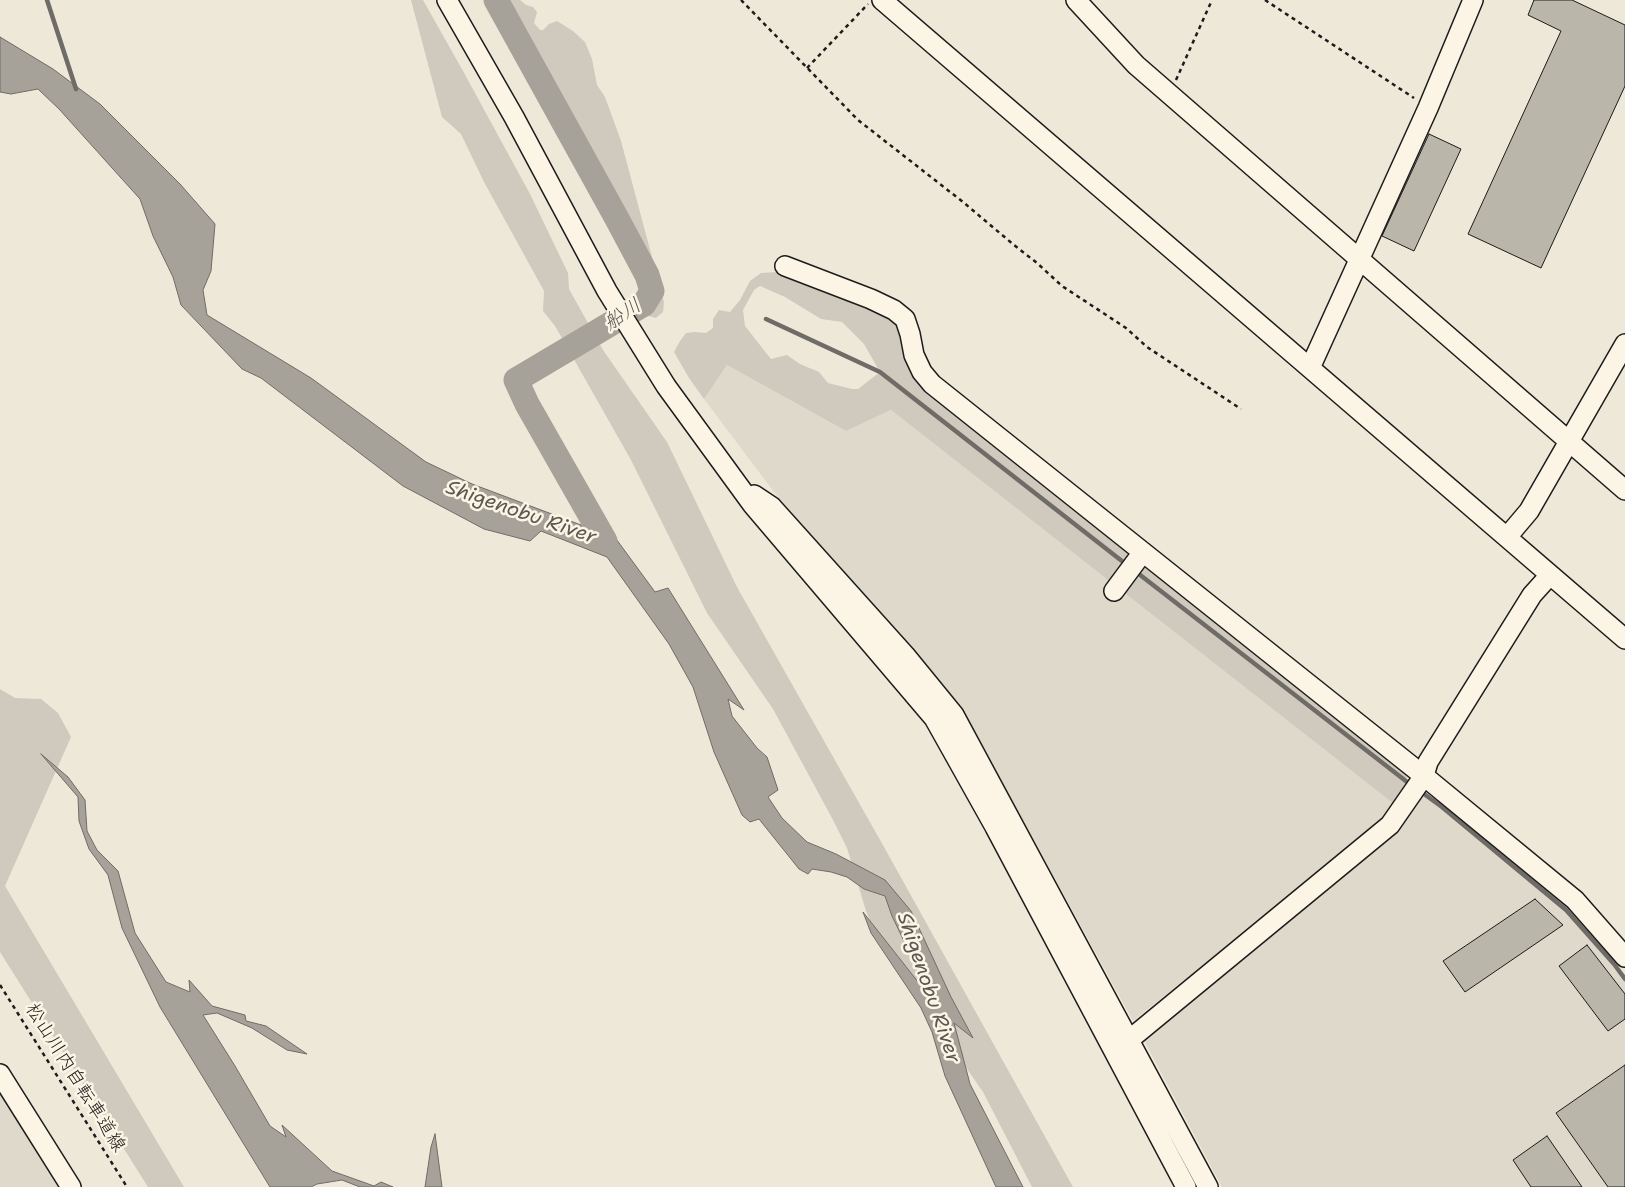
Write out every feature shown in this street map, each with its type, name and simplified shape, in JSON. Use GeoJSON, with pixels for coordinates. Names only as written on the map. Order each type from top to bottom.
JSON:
{"type":"FeatureCollection","features":[{"type":"Feature","properties":{"kind":"street"},"geometry":{"type":"LineString","coordinates":[[447,0],[514,117],[607,290],[666,386],[732,479],[934,718],[995,826],[1186,1187]]}},
{"type":"Feature","properties":{"kind":"street"},"geometry":{"type":"LineString","coordinates":[[882,0],[1625,639]]}},
{"type":"Feature","properties":{"kind":"street"},"geometry":{"type":"LineString","coordinates":[[1076,0],[1136,65],[1625,490]]}},
{"type":"Feature","properties":{"kind":"street"},"geometry":{"type":"LineString","coordinates":[[1310,368],[1428,108],[1473,0]]}},
{"type":"Feature","properties":{"kind":"street"},"geometry":{"type":"LineString","coordinates":[[785,266],[871,299],[894,310],[905,319],[914,355],[922,372],[932,384],[1142,554],[1424,776],[1575,900],[1625,957]]}},
{"type":"Feature","properties":{"kind":"street"},"geometry":{"type":"LineString","coordinates":[[1507,537],[1529,511],[1625,344]]}},
{"type":"Feature","properties":{"kind":"street"},"geometry":{"type":"LineString","coordinates":[[732,479],[772,507],[905,655],[954,715],[1208,1187]]}},
{"type":"Feature","properties":{"kind":"street"},"geometry":{"type":"LineString","coordinates":[[1115,590],[1142,554]]}},
{"type":"Feature","properties":{"kind":"street"},"geometry":{"type":"LineString","coordinates":[[1129,1040],[1390,825],[1424,776],[1428,762],[1438,745],[1532,595],[1550,575]]}},
{"type":"Feature","properties":{"kind":"street"},"geometry":{"type":"LineString","coordinates":[[0,1074],[71,1187]]}},
{"type":"Feature","properties":{"kind":"path"},"geometry":{"type":"LineString","coordinates":[[741,0],[858,120],[963,202],[1062,286],[1126,328],[1147,347],[1241,409]]}},
{"type":"Feature","properties":{"kind":"path"},"geometry":{"type":"LineString","coordinates":[[807,68],[871,0]]}},
{"type":"Feature","properties":{"kind":"path"},"geometry":{"type":"LineString","coordinates":[[1170,95],[1212,0]]}},
{"type":"Feature","properties":{"kind":"path"},"geometry":{"type":"LineString","coordinates":[[1265,0],[1428,108]]}},
{"type":"Feature","properties":{"kind":"path","name":"松山川内自転車道線"},"geometry":{"type":"LineString","coordinates":[[0,985],[127,1187]]}},
{"type":"Feature","properties":{"kind":"shaded area"},"geometry":{"type":"Polygon","coordinates":[[[411,0],[423,0],[463,71],[530,194],[568,273],[569,289],[603,350],[667,442],[737,587],[1073,1187],[1032,1187],[983,1092],[877,938],[866,911],[847,848],[833,820],[773,709],[707,613],[631,460],[555,326],[543,311],[544,291],[484,182],[461,134],[442,117],[411,0]]]}},
{"type":"Feature","properties":{"kind":"shaded area"},"geometry":{"type":"Polygon","coordinates":[[[502,0],[520,0],[526,5],[533,7],[537,12],[534,23],[540,30],[557,21],[573,31],[585,42],[592,59],[597,85],[605,97],[621,141],[664,302],[663,312],[656,318],[648,316],[646,311],[654,293],[653,282],[613,203],[502,0]]]}},
{"type":"Feature","properties":{"kind":"shaded area"},"geometry":{"type":"Polygon","coordinates":[[[777,272],[891,319],[897,325],[909,359],[1408,770],[1406,788],[1394,804],[891,410],[846,431],[727,365],[704,399],[674,352],[686,333],[706,333],[713,328],[713,319],[719,310],[730,312],[740,300],[750,281],[761,273],[777,272]],[[760,286],[754,290],[743,310],[745,326],[771,359],[787,355],[800,364],[819,372],[828,383],[852,389],[858,389],[880,372],[864,344],[842,322],[821,319],[785,297],[760,286]]]}},
{"type":"Feature","properties":{"kind":"shaded area"},"geometry":{"type":"Polygon","coordinates":[[[727,365],[846,431],[891,410],[1394,804],[1375,827],[1133,1021],[970,723],[774,492],[704,399],[727,365]]]}},
{"type":"Feature","properties":{"kind":"shaded area"},"geometry":{"type":"Polygon","coordinates":[[[0,689],[15,698],[41,699],[58,713],[71,737],[5,886],[184,1187],[148,1187],[0,952],[0,689]]]}},
{"type":"Feature","properties":{"kind":"shaded area"},"geometry":{"type":"Polygon","coordinates":[[[1426,794],[1563,911],[1613,965],[1625,982],[1625,1187],[1222,1187],[1141,1035],[1417,799],[1426,794]]]}},
{"type":"Feature","properties":{"kind":"shaded area"},"geometry":{"type":"Polygon","coordinates":[[[0,1094],[59,1187],[0,1187],[0,1094]]]}},
{"type":"Feature","properties":{"kind":"water","name":"Shigenobu River"},"geometry":{"type":"Polygon","coordinates":[[[0,37],[53,69],[100,104],[180,184],[215,224],[211,271],[203,290],[207,315],[311,378],[426,462],[472,484],[589,528],[611,532],[655,592],[668,588],[744,710],[728,699],[732,716],[757,748],[767,757],[778,790],[768,797],[782,818],[807,842],[836,854],[885,880],[911,911],[951,997],[973,1038],[954,1023],[970,1084],[1023,1187],[996,1187],[945,1076],[932,1032],[921,1008],[871,933],[863,912],[922,987],[914,962],[892,916],[885,896],[864,889],[847,877],[812,869],[808,874],[799,869],[759,819],[750,822],[742,815],[714,752],[693,687],[669,644],[607,557],[541,531],[530,541],[484,529],[403,486],[261,378],[242,369],[181,305],[173,277],[153,236],[140,199],[59,109],[38,89],[11,94],[0,92],[0,37]]]}},
{"type":"Feature","properties":{"kind":"water"},"geometry":{"type":"Polygon","coordinates":[[[41,754],[68,777],[85,800],[87,831],[97,850],[118,871],[135,933],[166,982],[190,992],[189,980],[212,1006],[245,1015],[246,1021],[266,1026],[307,1054],[287,1050],[252,1028],[217,1013],[203,1015],[270,1126],[286,1137],[282,1125],[332,1171],[374,1186],[381,1182],[393,1187],[360,1187],[342,1180],[317,1184],[311,1187],[270,1187],[160,1007],[122,928],[108,875],[89,849],[79,821],[78,797],[41,754]]]}},
{"type":"Feature","properties":{"kind":"water"},"geometry":{"type":"Polygon","coordinates":[[[435,1134],[442,1187],[425,1187],[431,1147],[435,1134]]]}},
{"type":"Feature","properties":{"kind":"building"},"geometry":{"type":"Polygon","coordinates":[[[1534,0],[1572,0],[1625,25],[1625,86],[1541,268],[1468,234],[1561,31],[1528,15],[1534,0]]]}},
{"type":"Feature","properties":{"kind":"building"},"geometry":{"type":"Polygon","coordinates":[[[1429,134],[1461,149],[1414,251],[1382,236],[1429,134]]]}},
{"type":"Feature","properties":{"kind":"building"},"geometry":{"type":"Polygon","coordinates":[[[1535,899],[1563,925],[1465,992],[1443,961],[1535,899]]]}},
{"type":"Feature","properties":{"kind":"building"},"geometry":{"type":"Polygon","coordinates":[[[1587,945],[1625,994],[1625,1019],[1608,1031],[1559,966],[1587,945]]]}},
{"type":"Feature","properties":{"kind":"building"},"geometry":{"type":"Polygon","coordinates":[[[1625,1065],[1625,1187],[1608,1187],[1556,1113],[1625,1065]]]}},
{"type":"Feature","properties":{"kind":"building"},"geometry":{"type":"Polygon","coordinates":[[[1547,1136],[1582,1187],[1531,1187],[1513,1160],[1547,1136]]]}},
{"type":"Feature","properties":{"kind":"waterway"},"geometry":{"type":"LineString","coordinates":[[47,0],[76,89]]}},
{"type":"Feature","properties":{"kind":"waterway","name":"船川"},"geometry":{"type":"LineString","coordinates":[[496,0],[616,217],[647,275],[652,291],[644,304],[516,380],[527,404],[605,541]]}},
{"type":"Feature","properties":{"kind":"waterway"},"geometry":{"type":"LineString","coordinates":[[766,319],[880,372],[1127,565]]}},
{"type":"Feature","properties":{"kind":"waterway"},"geometry":{"type":"LineString","coordinates":[[1135,571],[1411,785]]}},
{"type":"Feature","properties":{"kind":"waterway"},"geometry":{"type":"LineString","coordinates":[[1420,791],[1566,910],[1625,979]]}}]}
